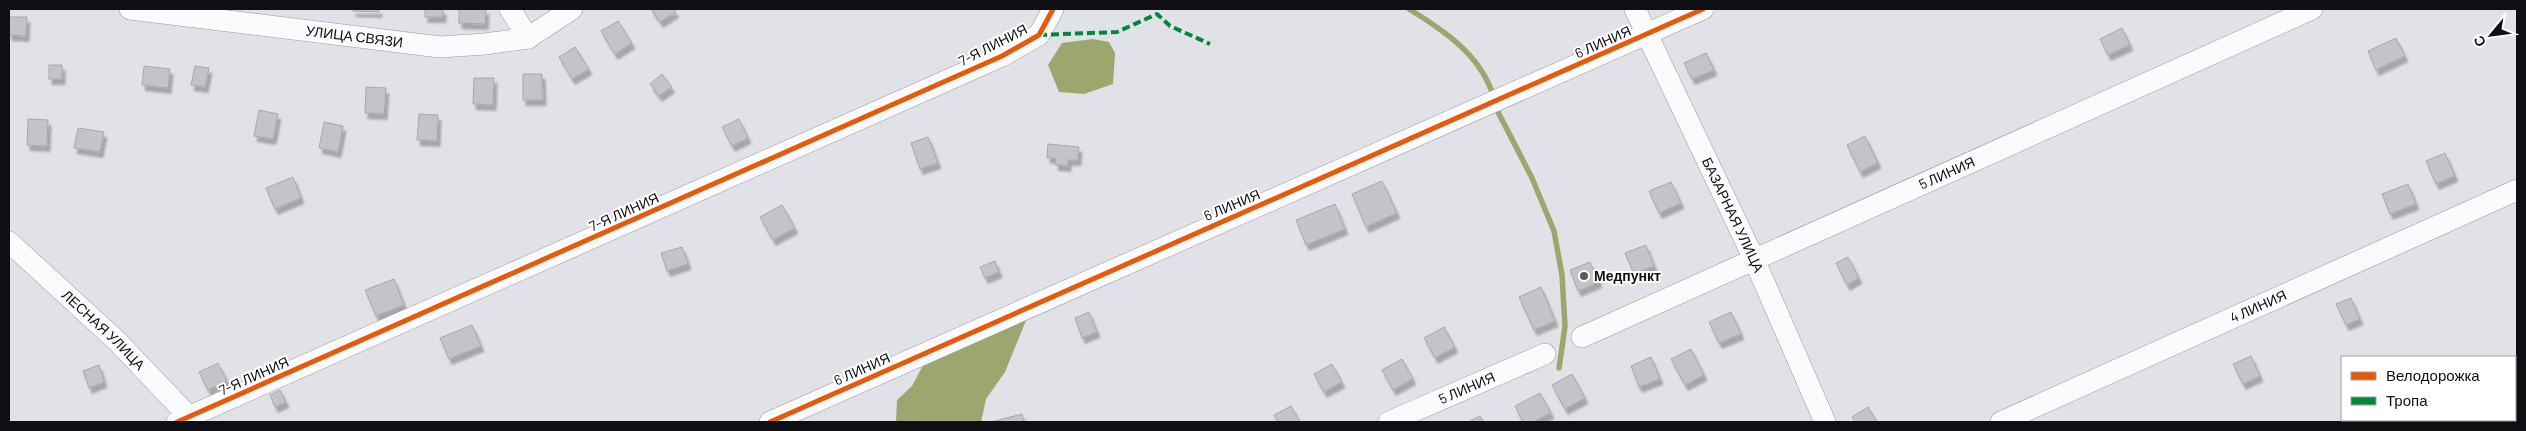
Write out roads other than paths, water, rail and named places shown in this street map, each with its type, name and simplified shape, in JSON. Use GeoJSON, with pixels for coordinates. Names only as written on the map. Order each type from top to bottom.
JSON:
{"type":"FeatureCollection","features":[{"type":"Feature","properties":{"kind":"street","name":"УЛИЦА СВЯЗИ"},"geometry":{"type":"LineString","coordinates":[[130,9],[440,47],[485,44],[528,38],[572,9]]}},
{"type":"Feature","properties":{"kind":"street"},"geometry":{"type":"LineString","coordinates":[[510,9],[528,38]]}},
{"type":"Feature","properties":{"kind":"street","name":"7-Я ЛИНИЯ"},"geometry":{"type":"LineString","coordinates":[[187,421],[1002,56],[1039,34],[1053,9]]}},
{"type":"Feature","properties":{"kind":"street","name":"БАЗАРНАЯ УЛИЦА"},"geometry":{"type":"LineString","coordinates":[[1635,9],[1754,259],[1825,422]]}},
{"type":"Feature","properties":{"kind":"street","name":"6 ЛИНИЯ"},"geometry":{"type":"LineString","coordinates":[[770,422],[1703,9]]}},
{"type":"Feature","properties":{"kind":"street","name":"5 ЛИНИЯ"},"geometry":{"type":"LineString","coordinates":[[1582,337],[2312,9]]}},
{"type":"Feature","properties":{"kind":"street","name":"4 ЛИНИЯ"},"geometry":{"type":"LineString","coordinates":[[2001,422],[2517,190]]}},
{"type":"Feature","properties":{"kind":"street","name":"ЛЕСНАЯ УЛИЦА"},"geometry":{"type":"LineString","coordinates":[[9,242],[117,341],[187,421]]}},
{"type":"Feature","properties":{"kind":"street","name":"5 ЛИНИЯ"},"geometry":{"type":"LineString","coordinates":[[1389,422],[1545,354]]}},
{"type":"Feature","properties":{"kind":"waterway"},"geometry":{"type":"LineString","coordinates":[[1409,9],[1447,34],[1469,54],[1486,78],[1492,92]]}},
{"type":"Feature","properties":{"kind":"waterway"},"geometry":{"type":"LineString","coordinates":[[1498,112],[1532,178],[1554,231],[1562,275],[1565,326],[1559,368]]}},
{"type":"Feature","properties":{"kind":"place","name":"Медпункт"},"geometry":{"type":"Point","coordinates":[1584,276]}}]}
